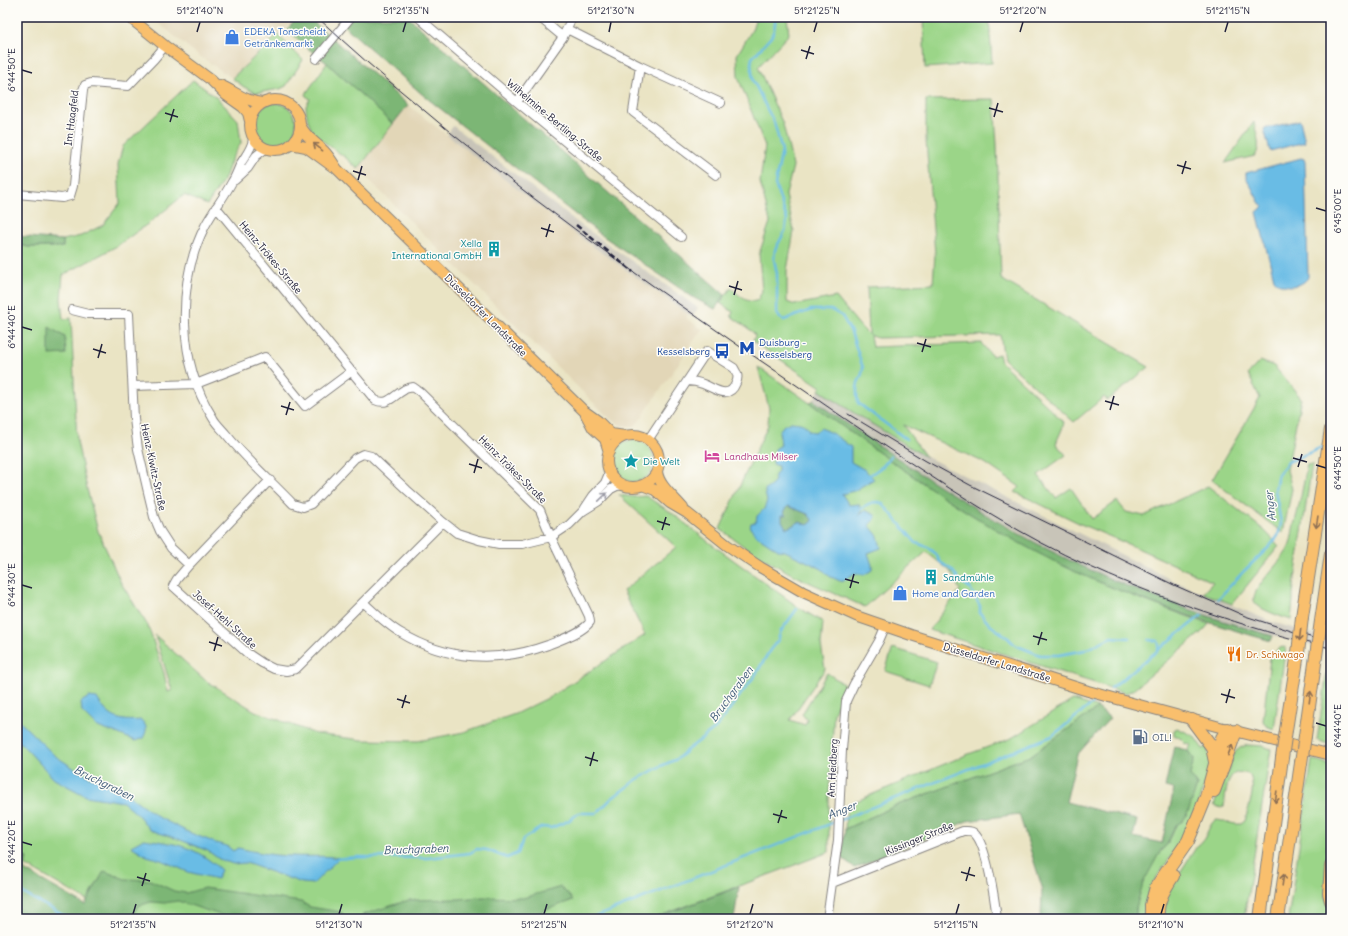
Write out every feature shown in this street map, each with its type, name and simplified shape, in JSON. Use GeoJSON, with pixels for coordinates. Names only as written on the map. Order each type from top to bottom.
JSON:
{"type":"FeatureCollection","features":[{"type":"Feature","properties":{"kind":"highway"},"geometry":{"type":"LineString","coordinates":[[1260,919],[1302,617],[1331,431]]}},
{"type":"Feature","properties":{"kind":"highway"},"geometry":{"type":"LineString","coordinates":[[1278,919],[1331,554]]}},
{"type":"Feature","properties":{"kind":"highway"},"geometry":{"type":"LineString","coordinates":[[1192,720],[1212,747],[1215,763]]}},
{"type":"Feature","properties":{"kind":"highway"},"geometry":{"type":"LineString","coordinates":[[1151,919],[1151,904],[1156,887],[1188,841],[1206,797],[1222,738],[1232,730]]}},
{"type":"Feature","properties":{"kind":"highway"},"geometry":{"type":"LineString","coordinates":[[1158,919],[1158,906],[1165,889],[1192,845],[1213,795],[1232,730]]}},
{"type":"Feature","properties":{"kind":"highway"},"geometry":{"type":"LineString","coordinates":[[1331,866],[1329,893],[1331,901]]}},
{"type":"Feature","properties":{"kind":"highway"},"geometry":{"type":"LineString","coordinates":[[1253,919],[1257,893],[1265,877]]}},
{"type":"Feature","properties":{"kind":"main road"},"geometry":{"type":"LineString","coordinates":[[130,17],[165,46],[211,80],[226,95],[243,107],[248,114],[251,134],[257,144],[265,149],[279,150],[292,144],[297,137],[300,125],[297,113],[289,104],[277,100],[270,100],[263,103],[254,110],[250,121]]}},
{"type":"Feature","properties":{"kind":"main road"},"geometry":{"type":"LineString","coordinates":[[211,80],[247,100],[255,103],[263,103]]}},
{"type":"Feature","properties":{"kind":"main road","name":"Düsseldorfer Landstraße"},"geometry":{"type":"LineString","coordinates":[[300,125],[304,133],[311,141],[323,150],[337,169],[584,411],[598,421],[611,434],[625,436]]}},
{"type":"Feature","properties":{"kind":"main road","name":"Düsseldorfer Landstraße"},"geometry":{"type":"LineString","coordinates":[[292,144],[306,147],[337,169]]}},
{"type":"Feature","properties":{"kind":"main road","name":"Düsseldorfer Landstraße"},"geometry":{"type":"LineString","coordinates":[[584,411],[593,428],[605,440],[609,452]]}},
{"type":"Feature","properties":{"kind":"main road"},"geometry":{"type":"LineString","coordinates":[[637,435],[648,440],[656,449],[659,460],[657,471],[650,480],[642,485],[633,487],[623,485],[615,480],[607,462],[609,452],[614,443],[625,436],[637,435]]}},
{"type":"Feature","properties":{"kind":"main road","name":"Düsseldorfer Landstraße"},"geometry":{"type":"LineString","coordinates":[[657,471],[658,477],[662,484],[687,513]]}},
{"type":"Feature","properties":{"kind":"main road","name":"Düsseldorfer Landstraße"},"geometry":{"type":"LineString","coordinates":[[642,485],[655,490],[670,503],[687,513],[726,544],[797,589],[826,604],[885,627],[1088,691],[1192,720],[1331,755]]}},
{"type":"Feature","properties":{"kind":"street"},"geometry":{"type":"LineString","coordinates":[[316,59],[350,17]]}},
{"type":"Feature","properties":{"kind":"street","name":"Wilhelmine-Bertling-Straße"},"geometry":{"type":"LineString","coordinates":[[418,17],[517,102],[681,237]]}},
{"type":"Feature","properties":{"kind":"street"},"geometry":{"type":"LineString","coordinates":[[540,17],[562,37]]}},
{"type":"Feature","properties":{"kind":"street"},"geometry":{"type":"LineString","coordinates":[[517,102],[562,37],[572,17]]}},
{"type":"Feature","properties":{"kind":"street"},"geometry":{"type":"LineString","coordinates":[[567,29],[640,66],[721,103]]}},
{"type":"Feature","properties":{"kind":"street","name":"Im Haagfeld"},"geometry":{"type":"LineString","coordinates":[[17,194],[62,198],[70,196],[73,186],[82,90],[85,85],[91,83],[128,86],[165,46]]}},
{"type":"Feature","properties":{"kind":"street"},"geometry":{"type":"LineString","coordinates":[[640,66],[633,112],[716,175]]}},
{"type":"Feature","properties":{"kind":"street"},"geometry":{"type":"LineString","coordinates":[[233,182],[240,164],[249,152],[253,139]]}},
{"type":"Feature","properties":{"kind":"street"},"geometry":{"type":"LineString","coordinates":[[265,149],[256,156],[248,168],[233,182],[216,206],[205,227],[195,251],[185,293],[185,330],[196,384],[213,418],[237,448],[293,504],[303,507],[311,504],[355,458],[363,454],[371,456],[442,522],[457,532],[479,540],[499,544],[522,544],[551,537],[569,524],[583,511],[600,501],[612,489],[623,485]]}},
{"type":"Feature","properties":{"kind":"street","name":"Heinz-Trökes-Straße"},"geometry":{"type":"LineString","coordinates":[[216,206],[375,400],[380,403],[388,402],[405,389],[413,387],[420,392],[540,510],[551,537],[589,616],[590,622],[586,628],[559,641],[528,652],[502,656],[467,656],[438,650],[401,633],[386,623],[363,602]]}},
{"type":"Feature","properties":{"kind":"street","name":"Heinz-Kiwitz-Straße"},"geometry":{"type":"LineString","coordinates":[[72,310],[88,314],[129,314],[134,419],[138,449],[154,517],[160,531],[171,548],[189,565]]}},
{"type":"Feature","properties":{"kind":"street"},"geometry":{"type":"LineString","coordinates":[[648,440],[687,381],[707,351],[734,368],[738,377],[734,387],[730,391],[722,393],[702,383],[687,381]]}},
{"type":"Feature","properties":{"kind":"street"},"geometry":{"type":"LineString","coordinates":[[133,386],[196,384],[265,357],[305,406],[352,371]]}},
{"type":"Feature","properties":{"kind":"street"},"geometry":{"type":"LineString","coordinates":[[583,511],[593,496],[605,483],[610,471]]}},
{"type":"Feature","properties":{"kind":"street","name":"Josef-Hehl-Straße"},"geometry":{"type":"LineString","coordinates":[[270,480],[177,578],[173,586],[247,653],[274,669],[286,671],[296,669],[442,522]]}},
{"type":"Feature","properties":{"kind":"street","name":"Am Heidberg"},"geometry":{"type":"LineString","coordinates":[[828,919],[839,829],[842,750],[846,701],[879,641],[885,627]]}},
{"type":"Feature","properties":{"kind":"street","name":"Kissinger Straße"},"geometry":{"type":"LineString","coordinates":[[832,883],[956,834],[968,831],[974,832],[979,839],[993,882],[997,919]]}},
{"type":"Feature","properties":{"kind":"shaded area"},"geometry":{"type":"Polygon","coordinates":[[[151,17],[298,17],[232,78],[198,55],[151,17]]]}},
{"type":"Feature","properties":{"kind":"shaded area"},"geometry":{"type":"Polygon","coordinates":[[[408,105],[571,231],[687,314],[687,319],[702,329],[637,424],[634,426],[622,426],[610,419],[358,169],[408,105]]]}},
{"type":"Feature","properties":{"kind":"shaded area"},"geometry":{"type":"Polygon","coordinates":[[[453,126],[578,223],[698,308],[692,317],[571,231],[447,135],[453,126]]]}},
{"type":"Feature","properties":{"kind":"shaded area"},"geometry":{"type":"Polygon","coordinates":[[[819,390],[927,457],[1174,581],[1272,622],[1331,639],[1331,651],[1242,627],[1164,601],[1096,573],[1048,549],[967,503],[881,447],[813,400],[819,390]]]}},
{"type":"Feature","properties":{"kind":"green space"},"geometry":{"type":"Polygon","coordinates":[[[299,17],[308,17],[408,105],[393,124],[327,63],[302,44],[287,29],[299,17]]]}},
{"type":"Feature","properties":{"kind":"green space"},"geometry":{"type":"Polygon","coordinates":[[[334,17],[408,17],[725,295],[715,309],[694,298],[600,234],[423,95],[334,17]]]}},
{"type":"Feature","properties":{"kind":"green space"},"geometry":{"type":"Polygon","coordinates":[[[756,17],[787,17],[789,34],[758,67],[783,124],[793,166],[786,195],[794,231],[787,270],[787,302],[795,305],[836,297],[869,335],[867,287],[933,284],[935,254],[926,140],[926,100],[994,99],[997,145],[1001,279],[1149,367],[1108,400],[1104,397],[1074,422],[1004,359],[1000,335],[877,338],[870,335],[872,347],[981,343],[992,356],[999,354],[1001,362],[1064,422],[1056,444],[1066,455],[1038,475],[1056,498],[1071,488],[1092,519],[1117,501],[1126,512],[1144,516],[1208,486],[1265,531],[1279,546],[1232,604],[1203,593],[1213,582],[1085,526],[1015,492],[1020,487],[985,463],[903,425],[926,457],[819,390],[821,387],[753,341],[755,336],[753,332],[731,316],[733,312],[720,303],[731,288],[737,294],[751,301],[758,300],[762,291],[759,254],[770,222],[760,182],[765,146],[738,77],[737,55],[752,30],[756,17]]]}},
{"type":"Feature","properties":{"kind":"green space"},"geometry":{"type":"Polygon","coordinates":[[[923,17],[989,17],[992,63],[925,68],[923,17]]]}},
{"type":"Feature","properties":{"kind":"green space"},"geometry":{"type":"Polygon","coordinates":[[[278,35],[303,60],[286,86],[280,89],[256,93],[244,87],[232,78],[278,35]]]}},
{"type":"Feature","properties":{"kind":"green space"},"geometry":{"type":"Polygon","coordinates":[[[327,63],[393,124],[358,169],[346,158],[316,136],[311,130],[308,122],[306,106],[310,99],[305,95],[327,63]]]}},
{"type":"Feature","properties":{"kind":"green space"},"geometry":{"type":"Polygon","coordinates":[[[193,80],[216,97],[238,120],[241,143],[232,158],[225,178],[207,205],[184,195],[117,246],[63,275],[61,299],[63,319],[71,318],[77,441],[98,531],[121,583],[148,626],[164,673],[168,692],[172,690],[155,635],[205,680],[255,711],[316,734],[362,740],[418,741],[464,732],[515,714],[550,697],[645,635],[623,591],[676,547],[619,495],[635,497],[646,496],[672,513],[710,543],[801,609],[823,622],[821,645],[825,669],[790,720],[805,725],[807,720],[802,714],[827,673],[847,686],[834,712],[829,795],[829,852],[652,919],[127,919],[91,895],[88,901],[25,865],[27,858],[17,853],[17,244],[28,247],[63,247],[63,240],[81,236],[103,225],[120,203],[118,164],[123,146],[193,80]]]}},
{"type":"Feature","properties":{"kind":"green space"},"geometry":{"type":"Polygon","coordinates":[[[275,103],[290,109],[296,124],[290,139],[275,145],[260,139],[254,124],[260,109],[275,103]]]}},
{"type":"Feature","properties":{"kind":"green space"},"geometry":{"type":"Polygon","coordinates":[[[1254,122],[1258,144],[1255,156],[1225,163],[1254,122]]]}},
{"type":"Feature","properties":{"kind":"green space"},"geometry":{"type":"Polygon","coordinates":[[[17,236],[63,240],[63,247],[28,247],[17,244],[17,236]]]}},
{"type":"Feature","properties":{"kind":"green space"},"geometry":{"type":"Polygon","coordinates":[[[49,327],[65,337],[66,354],[49,355],[49,327]]]}},
{"type":"Feature","properties":{"kind":"green space"},"geometry":{"type":"Polygon","coordinates":[[[1260,361],[1274,366],[1301,398],[1287,470],[1292,489],[1283,533],[1212,480],[1260,398],[1248,374],[1260,361]]]}},
{"type":"Feature","properties":{"kind":"green space"},"geometry":{"type":"Polygon","coordinates":[[[758,367],[886,457],[983,522],[1040,554],[1087,577],[1209,624],[1203,631],[1133,690],[1126,693],[929,630],[960,590],[950,571],[926,552],[865,607],[795,576],[749,550],[720,529],[768,425],[769,408],[758,367]]]}},
{"type":"Feature","properties":{"kind":"green space"},"geometry":{"type":"Polygon","coordinates":[[[813,400],[957,497],[1047,549],[1102,575],[1186,609],[1273,636],[1271,641],[1204,621],[1116,589],[1056,562],[1019,543],[983,522],[878,452],[810,403],[813,400]]]}},
{"type":"Feature","properties":{"kind":"green space"},"geometry":{"type":"Polygon","coordinates":[[[633,440],[648,446],[654,461],[648,476],[633,482],[618,476],[612,461],[618,446],[633,440]]]}},
{"type":"Feature","properties":{"kind":"green space"},"geometry":{"type":"Polygon","coordinates":[[[1312,464],[1293,593],[1291,620],[1264,609],[1254,600],[1262,582],[1289,547],[1307,465],[1312,464]]]}},
{"type":"Feature","properties":{"kind":"green space"},"geometry":{"type":"Polygon","coordinates":[[[788,506],[808,514],[813,521],[808,525],[799,522],[786,528],[781,521],[782,515],[784,515],[788,506]]]}},
{"type":"Feature","properties":{"kind":"green space"},"geometry":{"type":"Polygon","coordinates":[[[1286,646],[1274,729],[1266,726],[1263,721],[1270,658],[1277,650],[1286,646]]]}},
{"type":"Feature","properties":{"kind":"green space"},"geometry":{"type":"Polygon","coordinates":[[[893,648],[937,662],[929,685],[885,671],[893,648]]]}},
{"type":"Feature","properties":{"kind":"green space"},"geometry":{"type":"Polygon","coordinates":[[[1330,652],[1331,724],[1328,744],[1317,740],[1330,652]]]}},
{"type":"Feature","properties":{"kind":"green space"},"geometry":{"type":"Polygon","coordinates":[[[1073,700],[1098,708],[1030,756],[895,806],[845,829],[847,805],[966,755],[1010,739],[1073,700]]]}},
{"type":"Feature","properties":{"kind":"green space"},"geometry":{"type":"Polygon","coordinates":[[[1098,708],[1110,718],[1077,755],[1066,802],[1137,820],[1133,837],[1162,843],[1174,789],[1165,787],[1174,746],[1188,751],[1194,759],[1190,775],[1197,785],[1189,810],[1183,821],[1176,825],[1166,846],[1161,850],[1143,883],[1136,908],[1136,919],[1041,919],[1042,887],[1019,814],[967,821],[855,868],[841,857],[845,829],[895,806],[1030,756],[1098,708]]]}},
{"type":"Feature","properties":{"kind":"green space"},"geometry":{"type":"Polygon","coordinates":[[[1177,728],[1194,736],[1203,749],[1207,746],[1211,766],[1188,832],[1152,884],[1145,904],[1144,919],[1136,919],[1139,892],[1150,867],[1171,838],[1194,759],[1188,751],[1191,745],[1184,743],[1183,740],[1174,735],[1174,730],[1177,728]]]}},
{"type":"Feature","properties":{"kind":"green space"},"geometry":{"type":"Polygon","coordinates":[[[1247,745],[1263,746],[1271,749],[1244,919],[1163,919],[1163,907],[1170,888],[1197,846],[1203,840],[1212,823],[1215,820],[1234,824],[1241,824],[1245,821],[1252,792],[1252,781],[1250,775],[1236,773],[1232,776],[1227,786],[1224,806],[1221,808],[1214,805],[1235,752],[1247,745]]]}},
{"type":"Feature","properties":{"kind":"green space"},"geometry":{"type":"Polygon","coordinates":[[[1312,760],[1323,762],[1331,768],[1331,822],[1327,848],[1326,896],[1331,919],[1288,919],[1312,760]]]}},
{"type":"Feature","properties":{"kind":"green space"},"geometry":{"type":"Polygon","coordinates":[[[17,853],[27,859],[24,870],[85,905],[104,871],[125,879],[150,880],[174,891],[186,893],[204,888],[301,902],[310,907],[341,912],[345,917],[336,920],[305,916],[301,919],[232,919],[178,901],[164,903],[151,902],[138,906],[130,919],[17,919],[17,853]]]}},
{"type":"Feature","properties":{"kind":"green space"},"geometry":{"type":"Polygon","coordinates":[[[561,887],[573,900],[521,919],[369,919],[362,915],[409,900],[483,897],[523,898],[561,887]]]}},
{"type":"Feature","properties":{"kind":"green space"},"geometry":{"type":"Polygon","coordinates":[[[739,887],[734,919],[652,919],[739,887]]]}},
{"type":"Feature","properties":{"kind":"water"},"geometry":{"type":"Polygon","coordinates":[[[1300,120],[1305,142],[1270,151],[1264,129],[1300,120]]]}},
{"type":"Feature","properties":{"kind":"water"},"geometry":{"type":"Polygon","coordinates":[[[1301,158],[1304,159],[1305,162],[1308,277],[1302,283],[1287,286],[1277,282],[1274,279],[1257,212],[1263,207],[1246,177],[1246,173],[1301,158]]]}},
{"type":"Feature","properties":{"kind":"water"},"geometry":{"type":"Polygon","coordinates":[[[791,422],[799,423],[804,424],[809,431],[815,432],[821,428],[835,435],[851,447],[851,462],[865,470],[874,479],[854,491],[842,494],[849,505],[859,504],[861,510],[859,516],[865,510],[875,515],[876,518],[869,525],[878,536],[881,548],[868,553],[872,570],[864,575],[855,573],[840,581],[829,576],[822,569],[785,551],[778,550],[756,535],[750,528],[751,523],[756,522],[757,516],[764,509],[767,501],[765,490],[772,485],[775,480],[774,477],[778,471],[778,466],[773,464],[775,449],[781,445],[779,431],[784,425],[791,422]],[[788,506],[784,513],[786,515],[782,515],[782,521],[786,528],[799,522],[808,525],[813,521],[808,514],[788,506]]]}},
{"type":"Feature","properties":{"kind":"water"},"geometry":{"type":"Polygon","coordinates":[[[89,697],[97,698],[105,710],[115,717],[126,720],[141,720],[145,724],[146,729],[143,738],[135,741],[96,726],[82,712],[81,702],[89,697]]]}},
{"type":"Feature","properties":{"kind":"water"},"geometry":{"type":"Polygon","coordinates":[[[17,719],[54,755],[78,771],[127,794],[160,818],[188,832],[227,846],[233,851],[238,848],[279,855],[339,858],[313,884],[302,883],[246,863],[233,864],[219,859],[208,851],[150,830],[138,815],[123,802],[86,796],[54,779],[17,739],[17,719]]]}},
{"type":"Feature","properties":{"kind":"water"},"geometry":{"type":"Polygon","coordinates":[[[144,839],[186,847],[194,851],[212,862],[221,870],[217,879],[188,872],[161,860],[147,856],[131,846],[144,839]]]}},
{"type":"Feature","properties":{"kind":"waterway"},"geometry":{"type":"LineString","coordinates":[[776,17],[774,30],[771,37],[752,58],[751,64],[753,80],[774,122],[782,151],[775,184],[787,220],[785,231],[775,250],[774,259],[777,274],[777,313],[780,318],[784,320],[811,310],[831,310],[842,316],[851,332],[863,368],[857,386],[858,403],[906,439]]}},
{"type":"Feature","properties":{"kind":"waterway","name":"Anger"},"geometry":{"type":"LineString","coordinates":[[1218,599],[1278,536],[1281,523],[1275,490],[1278,474],[1288,462],[1325,446]]}},
{"type":"Feature","properties":{"kind":"waterway"},"geometry":{"type":"LineString","coordinates":[[868,475],[883,466],[891,456]]}},
{"type":"Feature","properties":{"kind":"waterway"},"geometry":{"type":"LineString","coordinates":[[859,511],[872,503],[882,503],[916,543],[928,547],[936,554],[940,562],[952,570],[959,580],[970,588],[980,606],[980,613],[990,625],[1007,637],[1015,645],[1040,655],[1059,655],[1085,650],[1111,637],[1129,638]]}},
{"type":"Feature","properties":{"kind":"waterway","name":"Bruchgraben"},"geometry":{"type":"LineString","coordinates":[[335,859],[358,857],[428,858],[470,853],[477,849],[487,850],[507,858],[518,853],[523,839],[542,827],[551,828],[568,821],[579,813],[597,813],[611,799],[636,780],[677,759],[715,729],[756,674],[770,650],[778,640],[781,631],[797,609]]}},
{"type":"Feature","properties":{"kind":"waterway","name":"Anger"},"geometry":{"type":"LineString","coordinates":[[1111,688],[1202,615]]}},
{"type":"Feature","properties":{"kind":"waterway"},"geometry":{"type":"LineString","coordinates":[[1149,640],[1158,641],[1158,650]]}},
{"type":"Feature","properties":{"kind":"waterway","name":"Anger"},"geometry":{"type":"LineString","coordinates":[[590,919],[1052,736],[1092,704]]}},
{"type":"Feature","properties":{"kind":"waterway","name":"Anger"},"geometry":{"type":"LineString","coordinates":[[17,890],[70,919]]}},
{"type":"Feature","properties":{"kind":"tram line"},"geometry":{"type":"LineString","coordinates":[[317,17],[340,39],[452,134],[574,229],[742,348],[914,465],[984,510],[1042,543],[1110,576],[1179,603],[1250,626],[1331,648]]}},
{"type":"Feature","properties":{"kind":"tram line"},"geometry":{"type":"LineString","coordinates":[[848,414],[926,461],[970,485],[1174,585],[1245,616],[1313,638]]}},
{"type":"Feature","properties":{"kind":"railway"},"geometry":{"type":"LineString","coordinates":[[576,225],[633,272]]}},
{"type":"Feature","properties":{"kind":"place","name":"EDEKA Tonscheidt Getränkemarkt"},"geometry":{"type":"Point","coordinates":[232,37]}},
{"type":"Feature","properties":{"kind":"place","name":"Xella International GmbH"},"geometry":{"type":"Point","coordinates":[494,249]}},
{"type":"Feature","properties":{"kind":"place","name":"Duisburg - Kesselsberg"},"geometry":{"type":"Point","coordinates":[747,348]}},
{"type":"Feature","properties":{"kind":"place","name":"Kesselsberg"},"geometry":{"type":"Point","coordinates":[722,351]}},
{"type":"Feature","properties":{"kind":"place","name":"Landhaus Milser"},"geometry":{"type":"Point","coordinates":[712,456]}},
{"type":"Feature","properties":{"kind":"place","name":"Die Welt"},"geometry":{"type":"Point","coordinates":[631,461]}},
{"type":"Feature","properties":{"kind":"place","name":"Sandmühle"},"geometry":{"type":"Point","coordinates":[931,577]}},
{"type":"Feature","properties":{"kind":"place","name":"Home and Garden"},"geometry":{"type":"Point","coordinates":[900,593]}},
{"type":"Feature","properties":{"kind":"place","name":"Dr. Schiwago"},"geometry":{"type":"Point","coordinates":[1234,654]}},
{"type":"Feature","properties":{"kind":"place","name":"OIL!"},"geometry":{"type":"Point","coordinates":[1140,737]}}]}
